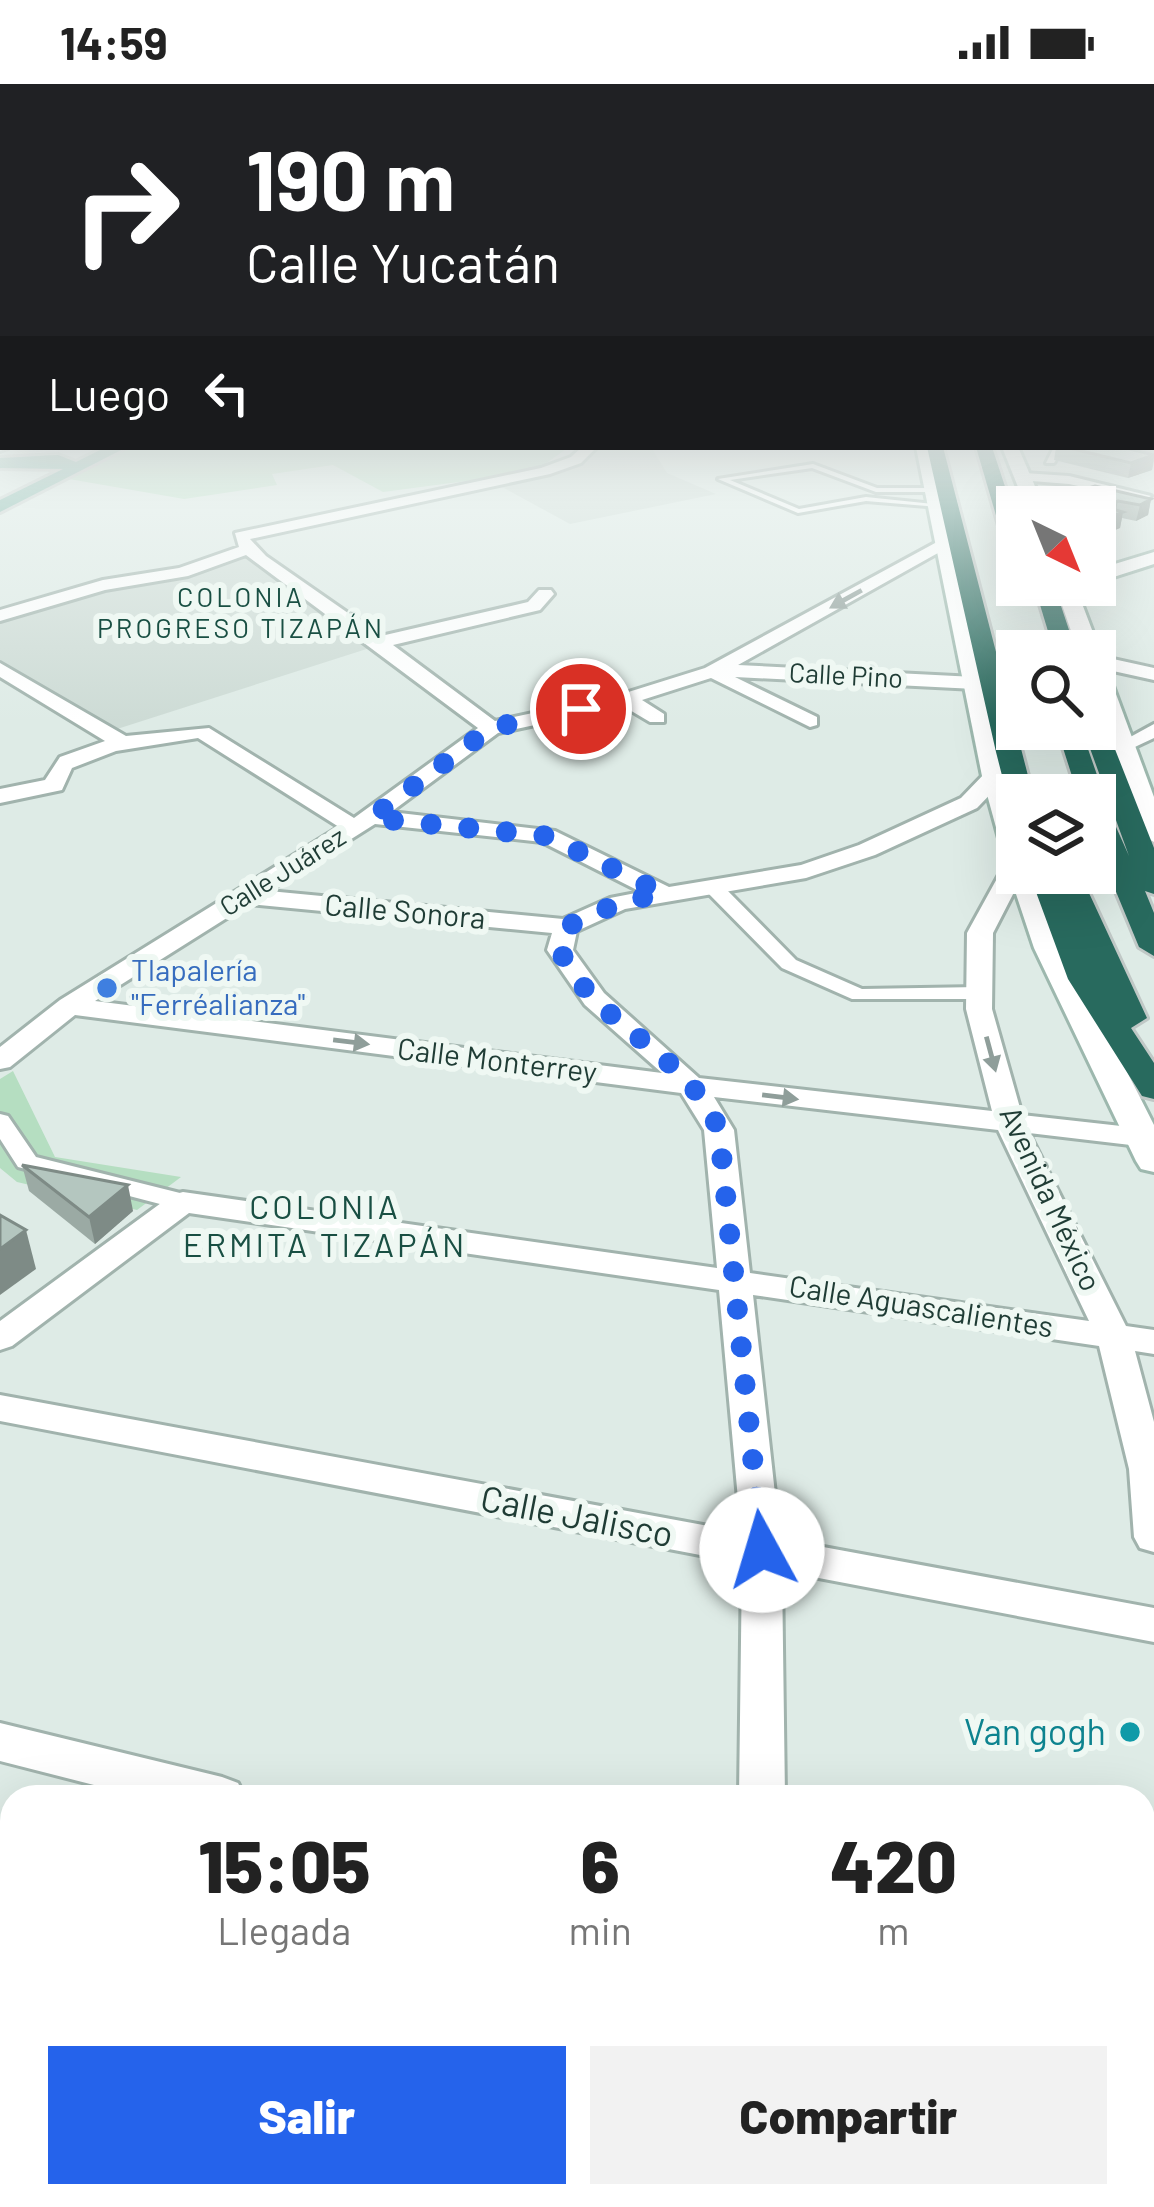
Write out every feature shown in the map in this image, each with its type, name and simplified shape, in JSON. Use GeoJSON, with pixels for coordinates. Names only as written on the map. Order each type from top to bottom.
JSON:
{"type":"FeatureCollection","features":[{"type":"Feature","properties":{"kind":"highway"},"geometry":{"type":"LineString","coordinates":[[959,525],[1003,737],[1006,774]]}},
{"type":"Feature","properties":{"kind":"highway"},"geometry":{"type":"LineString","coordinates":[[974,525],[999,630]]}},
{"type":"Feature","properties":{"kind":"highway"},"geometry":{"type":"LineString","coordinates":[[1111,750],[1154,885]]}},
{"type":"Feature","properties":{"kind":"highway"},"geometry":{"type":"LineString","coordinates":[[1116,857],[1154,947]]}},
{"type":"Feature","properties":{"kind":"highway"},"geometry":{"type":"LineString","coordinates":[[1051,894],[1084,979],[1154,1089]]}},
{"type":"Feature","properties":{"kind":"highway"},"geometry":{"type":"LineString","coordinates":[[1076,894],[1133,1023],[1154,1057]]}},
{"type":"Feature","properties":{"kind":"main road"},"geometry":{"type":"LineString","coordinates":[[944,525],[975,683],[1004,774]]}},
{"type":"Feature","properties":{"kind":"main road"},"geometry":{"type":"LineString","coordinates":[[1116,570],[1154,558]]}},
{"type":"Feature","properties":{"kind":"main road"},"geometry":{"type":"LineString","coordinates":[[1116,739],[1154,834]]}},
{"type":"Feature","properties":{"kind":"main road"},"geometry":{"type":"LineString","coordinates":[[1030,894],[1048,948],[1147,1149]]}},
{"type":"Feature","properties":{"kind":"street"},"geometry":{"type":"LineString","coordinates":[[0,616],[89,589],[182,572],[245,542],[316,525]]}},
{"type":"Feature","properties":{"kind":"street"},"geometry":{"type":"LineString","coordinates":[[245,542],[491,728],[626,699],[715,671],[948,541]]}},
{"type":"Feature","properties":{"kind":"street"},"geometry":{"type":"LineString","coordinates":[[381,642],[534,606],[545,594]]}},
{"type":"Feature","properties":{"kind":"street"},"geometry":{"type":"LineString","coordinates":[[1116,666],[1148,670]]}},
{"type":"Feature","properties":{"kind":"street"},"geometry":{"type":"LineString","coordinates":[[0,669],[125,744]]}},
{"type":"Feature","properties":{"kind":"street"},"geometry":{"type":"LineString","coordinates":[[715,671],[810,721]]}},
{"type":"Feature","properties":{"kind":"street","name":"Calle Pino"},"geometry":{"type":"LineString","coordinates":[[715,671],[975,683]]}},
{"type":"Feature","properties":{"kind":"street"},"geometry":{"type":"LineString","coordinates":[[626,699],[657,718]]}},
{"type":"Feature","properties":{"kind":"street","name":"Calle Juárez"},"geometry":{"type":"LineString","coordinates":[[0,1060],[69,1006],[363,823],[491,728]]}},
{"type":"Feature","properties":{"kind":"street"},"geometry":{"type":"LineString","coordinates":[[1122,748],[1154,730]]}},
{"type":"Feature","properties":{"kind":"street"},"geometry":{"type":"LineString","coordinates":[[0,796],[54,785],[61,766],[69,760],[125,744],[194,732],[209,734],[363,823],[547,836],[662,893]]}},
{"type":"Feature","properties":{"kind":"street"},"geometry":{"type":"LineString","coordinates":[[762,1785],[762,1550],[719,1130],[694,1086],[572,976],[560,950],[566,927],[619,903],[806,871],[866,850],[996,790]]}},
{"type":"Feature","properties":{"kind":"street"},"geometry":{"type":"LineString","coordinates":[[712,886],[789,964],[859,995],[979,993]]}},
{"type":"Feature","properties":{"kind":"street","name":"Avenida México"},"geometry":{"type":"LineString","coordinates":[[1001,894],[980,933],[979,1009],[1010,1124],[1114,1337],[1148,1469],[1154,1538]]}},
{"type":"Feature","properties":{"kind":"street","name":"Calle Sonora"},"geometry":{"type":"LineString","coordinates":[[243,896],[566,927]]}},
{"type":"Feature","properties":{"kind":"street","name":"Calle Monterrey"},"geometry":{"type":"LineString","coordinates":[[69,1006],[1010,1124],[1147,1149]]}},
{"type":"Feature","properties":{"kind":"street","name":"Calle Aguascalientes"},"geometry":{"type":"LineString","coordinates":[[0,1121],[27,1162],[183,1202],[1154,1342]]}},
{"type":"Feature","properties":{"kind":"street"},"geometry":{"type":"LineString","coordinates":[[0,1337],[183,1202]]}},
{"type":"Feature","properties":{"kind":"street","name":"Calle Jalisco"},"geometry":{"type":"LineString","coordinates":[[0,1408],[1154,1624]]}},
{"type":"Feature","properties":{"kind":"street"},"geometry":{"type":"LineString","coordinates":[[0,1742],[174,1785]]}},
{"type":"Feature","properties":{"kind":"shaded area"},"geometry":{"type":"Polygon","coordinates":[[[244,553],[376,646],[114,730],[0,660],[0,620],[244,553]]]}},
{"type":"Feature","properties":{"kind":"green space"},"geometry":{"type":"Polygon","coordinates":[[[13,1071],[55,1157],[181,1177],[137,1210],[17,1182],[0,1168],[0,1079],[13,1071]]]}},
{"type":"Feature","properties":{"kind":"building"},"geometry":{"type":"Polygon","coordinates":[[[22,1165],[128,1185],[89,1217],[22,1165]]]}},
{"type":"Feature","properties":{"kind":"building"},"geometry":{"type":"Polygon","coordinates":[[[0,1215],[26,1230],[0,1249],[0,1215]]]}},
{"type":"Feature","properties":{"kind":"place","name":"Tlapalería \"Ferréalianza\""},"geometry":{"type":"Point","coordinates":[107,988]}},
{"type":"Feature","properties":{"kind":"place","name":"Van gogh"},"geometry":{"type":"Point","coordinates":[1130,1732]}},
{"type":"Feature","properties":{"kind":"district","name":"COLONIA PROGRESO TIZAPÁN"},"geometry":{"type":"Point","coordinates":[241,614]}},
{"type":"Feature","properties":{"kind":"district","name":"COLONIA ERMITA TIZAPÁN"},"geometry":{"type":"Point","coordinates":[325,1226]}},
{"type":"Feature","properties":{"kind":"route"},"geometry":{"type":"LineString","coordinates":[[581,709],[491,728],[371,818],[547,836],[662,893],[619,903],[566,927],[560,950],[572,976],[607,1012],[651,1044],[694,1086],[719,1130],[762,1550]]}}]}
